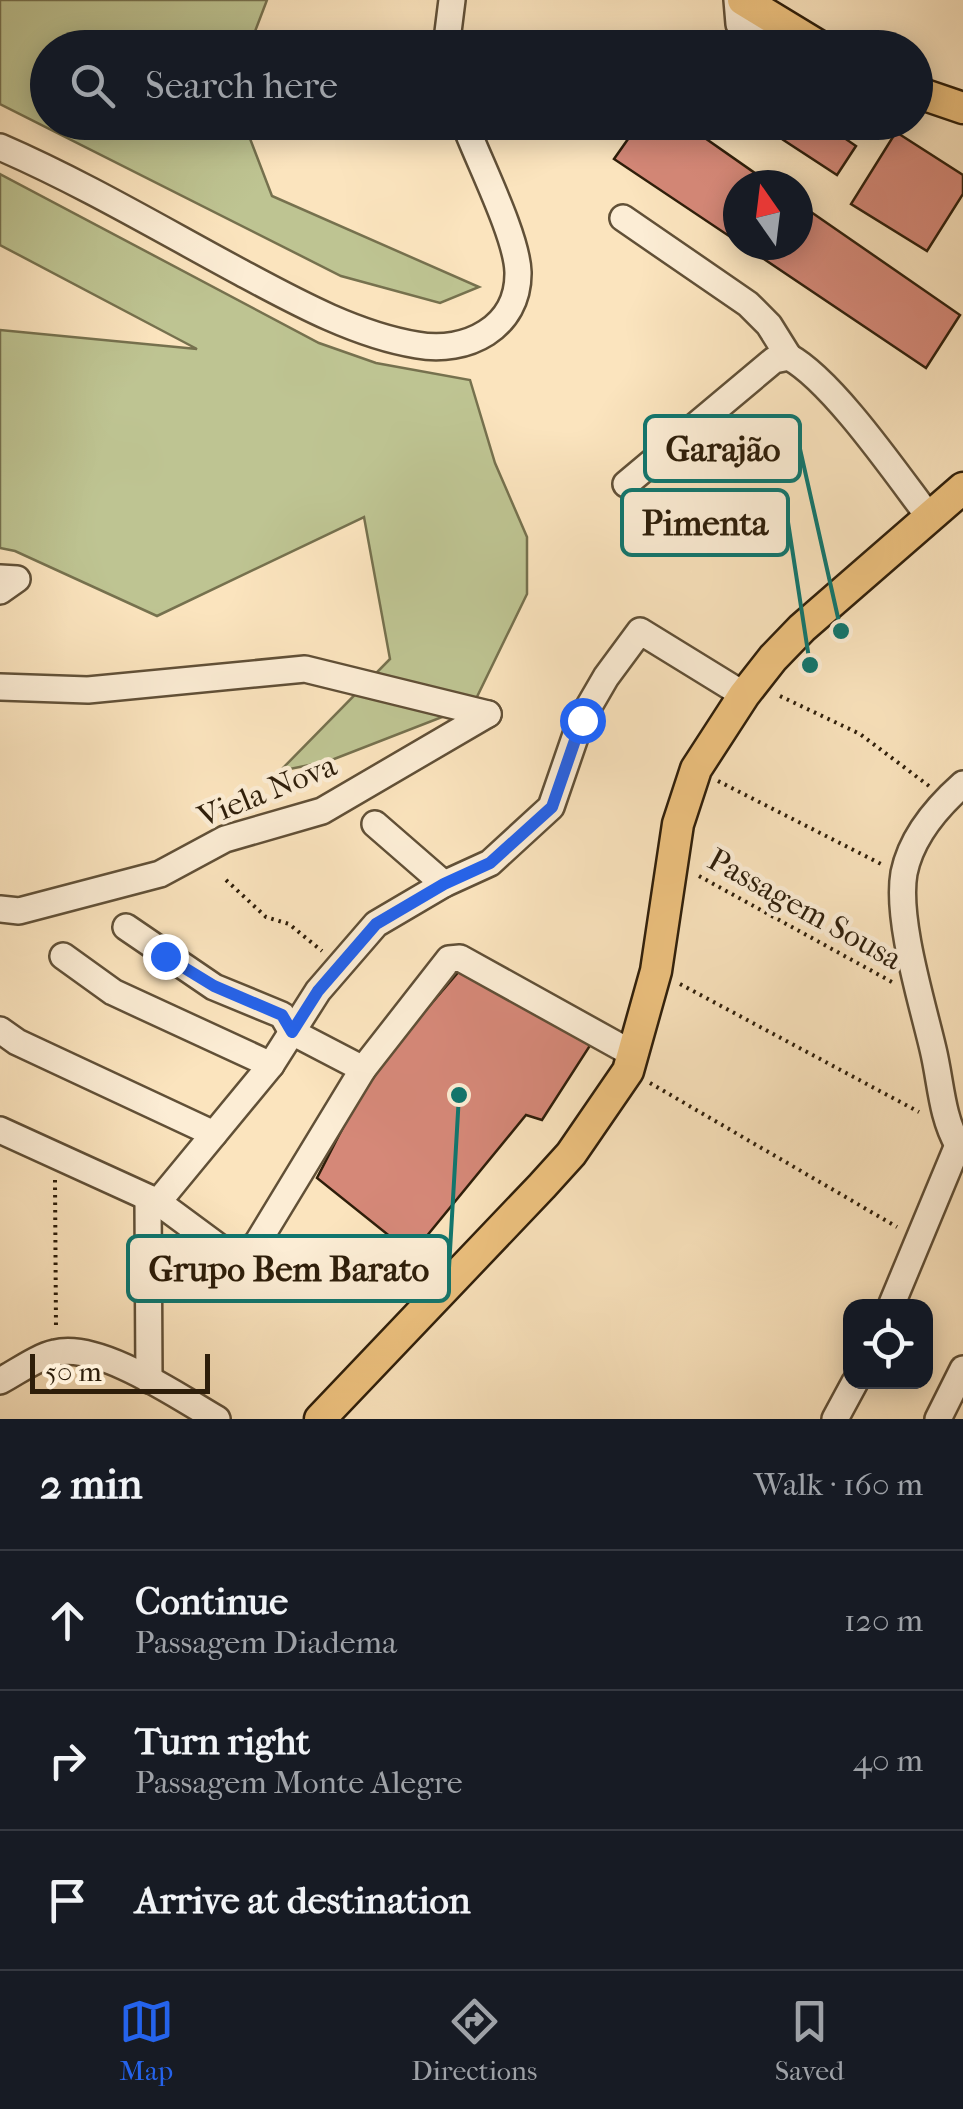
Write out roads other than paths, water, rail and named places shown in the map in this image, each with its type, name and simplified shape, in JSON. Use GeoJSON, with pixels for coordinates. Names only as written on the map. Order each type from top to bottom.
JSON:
{"type":"FeatureCollection","features":[{"type":"Feature","properties":{"kind":"main road"},"geometry":{"type":"LineString","coordinates":[[740,0],[791,30]]}},
{"type":"Feature","properties":{"kind":"main road"},"geometry":{"type":"LineString","coordinates":[[933,98],[963,108]]}},
{"type":"Feature","properties":{"kind":"main road"},"geometry":{"type":"LineString","coordinates":[[320,1419],[572,1154],[624,1081],[656,971],[670,861],[689,784],[748,689],[802,628],[963,488]]}},
{"type":"Feature","properties":{"kind":"street"},"geometry":{"type":"LineString","coordinates":[[448,30],[452,0]]}},
{"type":"Feature","properties":{"kind":"street"},"geometry":{"type":"LineString","coordinates":[[740,0],[740,24],[749,30]]}},
{"type":"Feature","properties":{"kind":"street"},"geometry":{"type":"LineString","coordinates":[[0,146],[287,297],[364,330],[417,346],[452,347],[481,338],[502,322],[514,297],[518,272],[511,241],[471,140]]}},
{"type":"Feature","properties":{"kind":"street"},"geometry":{"type":"LineString","coordinates":[[623,218],[748,304],[770,325],[789,357],[808,370],[841,407],[930,518]]}},
{"type":"Feature","properties":{"kind":"street"},"geometry":{"type":"LineString","coordinates":[[626,484],[774,360],[789,357]]}},
{"type":"Feature","properties":{"kind":"street"},"geometry":{"type":"LineString","coordinates":[[0,578],[18,578],[0,591]]}},
{"type":"Feature","properties":{"kind":"street"},"geometry":{"type":"LineString","coordinates":[[149,1380],[153,1200],[272,1065],[318,991],[376,924],[444,884],[490,863],[552,807],[582,720],[606,677],[640,631],[748,689]]}},
{"type":"Feature","properties":{"kind":"street","name":"Viela Nova"},"geometry":{"type":"LineString","coordinates":[[0,687],[88,690],[306,669],[488,714],[322,810],[225,839],[160,874],[20,911],[0,908]]}},
{"type":"Feature","properties":{"kind":"street"},"geometry":{"type":"LineString","coordinates":[[894,1299],[957,1140],[918,996],[904,876],[916,842],[954,801]]}},
{"type":"Feature","properties":{"kind":"street"},"geometry":{"type":"LineString","coordinates":[[374,824],[444,884]]}},
{"type":"Feature","properties":{"kind":"street"},"geometry":{"type":"LineString","coordinates":[[126,927],[214,986],[282,1015],[292,1032],[362,1069]]}},
{"type":"Feature","properties":{"kind":"street"},"geometry":{"type":"LineString","coordinates":[[63,956],[113,992],[272,1065]]}},
{"type":"Feature","properties":{"kind":"street"},"geometry":{"type":"LineString","coordinates":[[0,1130],[153,1200],[227,1253],[242,1252],[256,1245],[362,1069],[449,959],[460,958],[630,1062]]}},
{"type":"Feature","properties":{"kind":"street"},"geometry":{"type":"LineString","coordinates":[[0,1030],[17,1042],[214,1134]]}},
{"type":"Feature","properties":{"kind":"street"},"geometry":{"type":"LineString","coordinates":[[0,1381],[56,1352],[97,1355],[217,1419]]}},
{"type":"Feature","properties":{"kind":"street"},"geometry":{"type":"LineString","coordinates":[[938,1419],[963,1370]]}},
{"type":"Feature","properties":{"kind":"street"},"geometry":{"type":"LineString","coordinates":[[836,1419],[851,1389]]}},
{"type":"Feature","properties":{"kind":"place","name":"Garajão"},"geometry":{"type":"Point","coordinates":[841,631]}},
{"type":"Feature","properties":{"kind":"place","name":"Pimenta"},"geometry":{"type":"Point","coordinates":[810,665]}},
{"type":"Feature","properties":{"kind":"place","name":"Grupo Bem Barato"},"geometry":{"type":"Point","coordinates":[459,1095]}}]}
